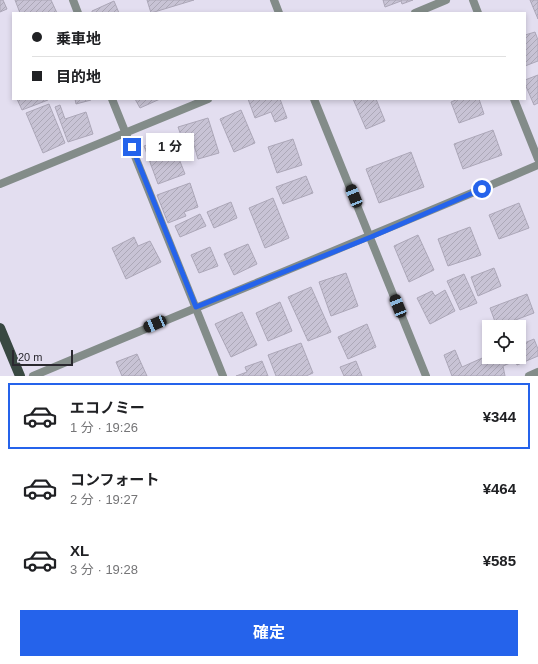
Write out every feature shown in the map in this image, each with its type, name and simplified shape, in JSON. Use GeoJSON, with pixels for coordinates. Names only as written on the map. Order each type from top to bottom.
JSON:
{"type":"FeatureCollection","features":[{"type":"Feature","properties":{"kind":"main road"},"geometry":{"type":"LineString","coordinates":[[0,328],[20,376]]}},
{"type":"Feature","properties":{"kind":"street"},"geometry":{"type":"LineString","coordinates":[[73,0],[78,12]]}},
{"type":"Feature","properties":{"kind":"street"},"geometry":{"type":"LineString","coordinates":[[274,0],[279,12]]}},
{"type":"Feature","properties":{"kind":"street"},"geometry":{"type":"LineString","coordinates":[[417,12],[446,0]]}},
{"type":"Feature","properties":{"kind":"street"},"geometry":{"type":"LineString","coordinates":[[473,0],[478,12]]}},
{"type":"Feature","properties":{"kind":"street"},"geometry":{"type":"LineString","coordinates":[[112,100],[223,376]]}},
{"type":"Feature","properties":{"kind":"street"},"geometry":{"type":"LineString","coordinates":[[0,184],[206,100]]}},
{"type":"Feature","properties":{"kind":"street"},"geometry":{"type":"LineString","coordinates":[[314,100],[426,376]]}},
{"type":"Feature","properties":{"kind":"street"},"geometry":{"type":"LineString","coordinates":[[514,100],[538,159]]}},
{"type":"Feature","properties":{"kind":"street"},"geometry":{"type":"LineString","coordinates":[[33,376],[196,307],[371,237],[538,165]]}},
{"type":"Feature","properties":{"kind":"street"},"geometry":{"type":"LineString","coordinates":[[529,376],[538,372]]}},
{"type":"Feature","properties":{"kind":"building"},"geometry":{"type":"Polygon","coordinates":[[[0,0],[3,0],[7,9],[0,12],[0,0]]]}},
{"type":"Feature","properties":{"kind":"building"},"geometry":{"type":"Polygon","coordinates":[[[15,0],[51,0],[57,12],[20,12],[15,0]]]}},
{"type":"Feature","properties":{"kind":"building"},"geometry":{"type":"Polygon","coordinates":[[[147,0],[194,0],[154,12],[151,12],[147,0]]]}},
{"type":"Feature","properties":{"kind":"building"},"geometry":{"type":"Polygon","coordinates":[[[383,0],[413,0],[402,4],[401,1],[385,7],[383,0]]]}},
{"type":"Feature","properties":{"kind":"building"},"geometry":{"type":"Polygon","coordinates":[[[530,0],[538,0],[538,19],[530,0]]]}},
{"type":"Feature","properties":{"kind":"building"},"geometry":{"type":"Polygon","coordinates":[[[114,1],[119,12],[92,12],[114,1]]]}},
{"type":"Feature","properties":{"kind":"building"},"geometry":{"type":"Polygon","coordinates":[[[535,32],[538,40],[538,61],[526,66],[526,35],[535,32]]]}},
{"type":"Feature","properties":{"kind":"building"},"geometry":{"type":"Polygon","coordinates":[[[538,75],[538,103],[534,105],[526,86],[526,80],[538,75]]]}},
{"type":"Feature","properties":{"kind":"building"},"geometry":{"type":"Polygon","coordinates":[[[17,100],[48,100],[22,110],[17,100]]]}},
{"type":"Feature","properties":{"kind":"building"},"geometry":{"type":"Polygon","coordinates":[[[75,100],[91,100],[76,104],[75,100]]]}},
{"type":"Feature","properties":{"kind":"building"},"geometry":{"type":"Polygon","coordinates":[[[136,100],[158,100],[140,108],[136,100]]]}},
{"type":"Feature","properties":{"kind":"building"},"geometry":{"type":"Polygon","coordinates":[[[248,100],[280,100],[287,118],[275,122],[271,112],[255,118],[248,100]]]}},
{"type":"Feature","properties":{"kind":"building"},"geometry":{"type":"Polygon","coordinates":[[[353,100],[376,100],[385,121],[366,129],[353,100]]]}},
{"type":"Feature","properties":{"kind":"building"},"geometry":{"type":"Polygon","coordinates":[[[456,100],[479,100],[484,114],[459,123],[451,102],[456,100]]]}},
{"type":"Feature","properties":{"kind":"building"},"geometry":{"type":"Polygon","coordinates":[[[49,104],[65,143],[43,153],[26,113],[49,104]]]}},
{"type":"Feature","properties":{"kind":"building"},"geometry":{"type":"Polygon","coordinates":[[[60,105],[65,119],[86,112],[93,134],[68,142],[55,107],[60,105]]]}},
{"type":"Feature","properties":{"kind":"building"},"geometry":{"type":"Polygon","coordinates":[[[241,110],[255,143],[234,152],[220,119],[241,110]]]}},
{"type":"Feature","properties":{"kind":"building"},"geometry":{"type":"Polygon","coordinates":[[[208,118],[219,153],[198,159],[192,138],[183,141],[178,127],[208,118]]]}},
{"type":"Feature","properties":{"kind":"building"},"geometry":{"type":"Polygon","coordinates":[[[493,130],[502,155],[463,169],[454,144],[493,130]]]}},
{"type":"Feature","properties":{"kind":"building"},"geometry":{"type":"Polygon","coordinates":[[[170,136],[185,174],[158,184],[144,146],[170,136]]]}},
{"type":"Feature","properties":{"kind":"building"},"geometry":{"type":"Polygon","coordinates":[[[293,139],[302,165],[277,173],[268,147],[293,139]]]}},
{"type":"Feature","properties":{"kind":"building"},"geometry":{"type":"Polygon","coordinates":[[[411,152],[424,187],[379,203],[366,169],[411,152]]]}},
{"type":"Feature","properties":{"kind":"building"},"geometry":{"type":"Polygon","coordinates":[[[306,176],[313,193],[283,204],[276,187],[306,176]]]}},
{"type":"Feature","properties":{"kind":"building"},"geometry":{"type":"Polygon","coordinates":[[[190,183],[198,207],[184,212],[186,216],[168,223],[157,195],[190,183]]]}},
{"type":"Feature","properties":{"kind":"building"},"geometry":{"type":"Polygon","coordinates":[[[273,198],[289,238],[265,248],[249,208],[273,198]]]}},
{"type":"Feature","properties":{"kind":"building"},"geometry":{"type":"Polygon","coordinates":[[[231,202],[237,218],[214,228],[207,212],[231,202]]]}},
{"type":"Feature","properties":{"kind":"building"},"geometry":{"type":"Polygon","coordinates":[[[519,203],[529,228],[499,239],[489,215],[519,203]]]}},
{"type":"Feature","properties":{"kind":"building"},"geometry":{"type":"Polygon","coordinates":[[[200,214],[206,226],[180,237],[175,226],[200,214]]]}},
{"type":"Feature","properties":{"kind":"building"},"geometry":{"type":"Polygon","coordinates":[[[470,227],[481,255],[448,266],[438,239],[470,227]]]}},
{"type":"Feature","properties":{"kind":"building"},"geometry":{"type":"Polygon","coordinates":[[[418,235],[434,270],[409,282],[394,246],[418,235]]]}},
{"type":"Feature","properties":{"kind":"building"},"geometry":{"type":"Polygon","coordinates":[[[134,237],[138,246],[150,241],[161,262],[126,279],[112,248],[134,237]]]}},
{"type":"Feature","properties":{"kind":"building"},"geometry":{"type":"Polygon","coordinates":[[[248,244],[257,264],[234,275],[224,254],[248,244]]]}},
{"type":"Feature","properties":{"kind":"building"},"geometry":{"type":"Polygon","coordinates":[[[210,247],[218,266],[199,273],[191,255],[210,247]]]}},
{"type":"Feature","properties":{"kind":"building"},"geometry":{"type":"Polygon","coordinates":[[[494,268],[501,286],[478,296],[471,277],[494,268]]]}},
{"type":"Feature","properties":{"kind":"building"},"geometry":{"type":"Polygon","coordinates":[[[346,273],[358,306],[331,316],[319,282],[346,273]]]}},
{"type":"Feature","properties":{"kind":"building"},"geometry":{"type":"Polygon","coordinates":[[[464,274],[477,303],[460,310],[447,281],[464,274]]]}},
{"type":"Feature","properties":{"kind":"building"},"geometry":{"type":"Polygon","coordinates":[[[311,287],[331,332],[308,341],[288,297],[311,287]]]}},
{"type":"Feature","properties":{"kind":"building"},"geometry":{"type":"Polygon","coordinates":[[[445,290],[455,311],[430,324],[417,298],[432,291],[435,296],[445,290]]]}},
{"type":"Feature","properties":{"kind":"building"},"geometry":{"type":"Polygon","coordinates":[[[527,294],[534,313],[516,320],[494,320],[490,308],[527,294]]]}},
{"type":"Feature","properties":{"kind":"building"},"geometry":{"type":"Polygon","coordinates":[[[280,302],[292,331],[268,341],[256,313],[280,302]]]}},
{"type":"Feature","properties":{"kind":"building"},"geometry":{"type":"Polygon","coordinates":[[[242,312],[257,345],[231,357],[215,324],[242,312]]]}},
{"type":"Feature","properties":{"kind":"building"},"geometry":{"type":"Polygon","coordinates":[[[367,324],[376,347],[348,359],[338,337],[367,324]]]}},
{"type":"Feature","properties":{"kind":"building"},"geometry":{"type":"Polygon","coordinates":[[[534,339],[538,349],[538,356],[526,361],[526,342],[534,339]]]}},
{"type":"Feature","properties":{"kind":"building"},"geometry":{"type":"Polygon","coordinates":[[[301,343],[313,373],[306,376],[276,376],[268,355],[301,343]]]}},
{"type":"Feature","properties":{"kind":"building"},"geometry":{"type":"Polygon","coordinates":[[[455,350],[462,367],[482,358],[482,364],[508,364],[503,366],[505,376],[452,376],[444,355],[455,350]]]}},
{"type":"Feature","properties":{"kind":"building"},"geometry":{"type":"Polygon","coordinates":[[[137,354],[147,376],[122,376],[116,362],[137,354]]]}},
{"type":"Feature","properties":{"kind":"building"},"geometry":{"type":"Polygon","coordinates":[[[262,361],[268,376],[236,376],[247,372],[245,367],[262,361]]]}},
{"type":"Feature","properties":{"kind":"building"},"geometry":{"type":"Polygon","coordinates":[[[356,361],[362,376],[344,376],[340,367],[356,361]]]}},
{"type":"Feature","properties":{"kind":"route"},"geometry":{"type":"LineString","coordinates":[[132,147],[196,307],[371,237],[482,189]]}}]}
